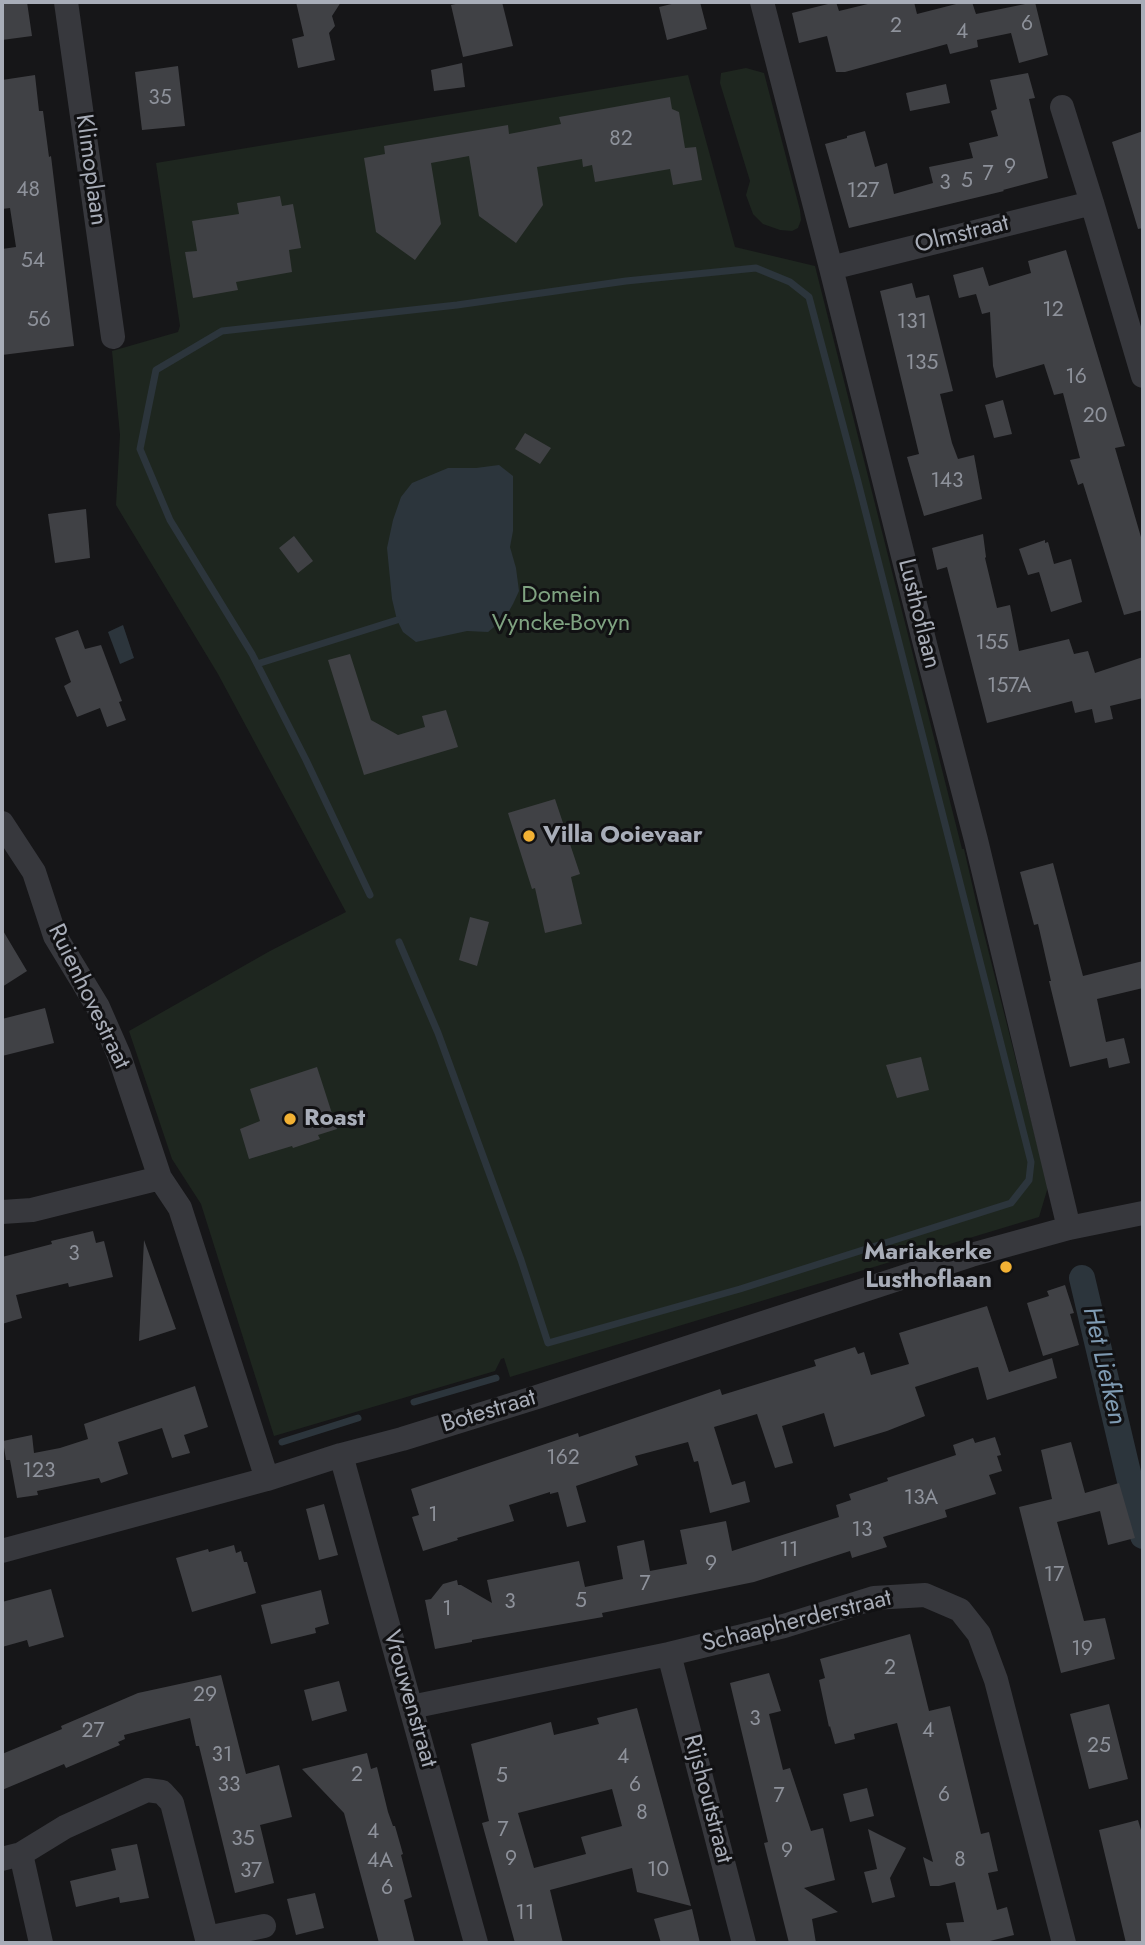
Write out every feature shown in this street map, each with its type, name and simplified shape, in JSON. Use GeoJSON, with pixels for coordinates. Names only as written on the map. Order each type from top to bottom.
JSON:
{"type":"FeatureCollection","features":[{"type":"Feature","properties":{"kind":"street","name":"Klimoplaan"},"geometry":{"type":"LineString","coordinates":[[66,2],[113,337]]}},
{"type":"Feature","properties":{"kind":"street","name":"Lusthoflaan"},"geometry":{"type":"LineString","coordinates":[[762,2],[976,840],[1069,1227]]}},
{"type":"Feature","properties":{"kind":"street"},"geometry":{"type":"LineString","coordinates":[[1062,107],[1143,376]]}},
{"type":"Feature","properties":{"kind":"street","name":"Olmstraat"},"geometry":{"type":"LineString","coordinates":[[831,268],[1093,203]]}},
{"type":"Feature","properties":{"kind":"street","name":"Ruienhovestraat"},"geometry":{"type":"LineString","coordinates":[[2,823],[34,872],[55,936],[98,1007],[119,1055],[160,1178],[180,1208],[267,1479]]}},
{"type":"Feature","properties":{"kind":"street"},"geometry":{"type":"LineString","coordinates":[[2,1212],[32,1210],[160,1178]]}},
{"type":"Feature","properties":{"kind":"street","name":"Botestraat"},"geometry":{"type":"LineString","coordinates":[[2,1551],[267,1479],[402,1439],[971,1255],[1069,1227],[1143,1213]]}},
{"type":"Feature","properties":{"kind":"street","name":"Vrouwenstraat"},"geometry":{"type":"LineString","coordinates":[[341,1455],[477,1943]]}},
{"type":"Feature","properties":{"kind":"street","name":"Schaapherderstraat"},"geometry":{"type":"LineString","coordinates":[[411,1707],[669,1654],[784,1626],[874,1598],[925,1595],[960,1610],[979,1634],[996,1680],[1064,1943]]}},
{"type":"Feature","properties":{"kind":"street","name":"Rijshoutstraat"},"geometry":{"type":"LineString","coordinates":[[669,1654],[744,1943]]}},
{"type":"Feature","properties":{"kind":"street"},"geometry":{"type":"LineString","coordinates":[[41,1943],[11,1856],[65,1827],[147,1790],[162,1792],[172,1803],[208,1941],[264,1926]]}},
{"type":"Feature","properties":{"kind":"green space"},"geometry":{"type":"Polygon","coordinates":[[[746,68],[764,73],[800,210],[798,228],[792,231],[763,224],[753,214],[746,195],[750,181],[720,83],[721,73],[746,68]]]}},
{"type":"Feature","properties":{"kind":"green space","name":"Domein Vyncke-Bovyn"},"geometry":{"type":"Polygon","coordinates":[[[688,75],[735,247],[815,266],[1048,1187],[1039,1217],[510,1377],[504,1358],[495,1371],[274,1436],[201,1204],[172,1159],[129,1031],[270,951],[346,912],[218,674],[116,505],[120,435],[112,351],[178,332],[180,326],[156,163],[688,75]]]}},
{"type":"Feature","properties":{"kind":"shaded area"},"geometry":{"type":"Polygon","coordinates":[[[499,465],[513,476],[513,531],[510,547],[519,591],[513,604],[505,618],[488,632],[467,631],[416,642],[403,632],[392,599],[387,548],[401,497],[412,483],[448,468],[499,465]]]}},
{"type":"Feature","properties":{"kind":"shaded area"},"geometry":{"type":"Polygon","coordinates":[[[123,625],[134,658],[120,664],[108,632],[123,625]]]}},
{"type":"Feature","properties":{"kind":"building"},"geometry":{"type":"Polygon","coordinates":[[[2,2],[27,2],[32,36],[2,40],[2,2]]]}},
{"type":"Feature","properties":{"kind":"building"},"geometry":{"type":"Polygon","coordinates":[[[296,2],[341,2],[332,16],[335,26],[329,33],[335,60],[298,68],[292,39],[304,36],[296,2]]]}},
{"type":"Feature","properties":{"kind":"building"},"geometry":{"type":"Polygon","coordinates":[[[465,2],[502,2],[513,46],[463,57],[451,5],[465,2]]]}},
{"type":"Feature","properties":{"kind":"building"},"geometry":{"type":"Polygon","coordinates":[[[680,2],[700,2],[707,29],[667,40],[659,7],[680,2]]]}},
{"type":"Feature","properties":{"kind":"building"},"geometry":{"type":"Polygon","coordinates":[[[836,2],[839,11],[876,2],[914,2],[917,14],[972,2],[976,14],[1035,2],[1048,55],[1019,63],[1011,33],[977,40],[978,47],[950,54],[947,44],[845,72],[836,72],[827,36],[799,43],[792,13],[836,2]]]}},
{"type":"Feature","properties":{"kind":"building"},"geometry":{"type":"Polygon","coordinates":[[[462,63],[465,87],[434,91],[431,70],[462,63]]]}},
{"type":"Feature","properties":{"kind":"building"},"geometry":{"type":"Polygon","coordinates":[[[178,66],[185,126],[142,130],[135,72],[178,66]]]}},
{"type":"Feature","properties":{"kind":"building"},"geometry":{"type":"Polygon","coordinates":[[[1028,73],[1035,98],[1029,99],[1048,178],[849,228],[825,144],[865,131],[875,167],[887,163],[894,194],[933,183],[929,167],[973,158],[969,143],[998,136],[991,111],[997,109],[990,80],[1028,73]]]}},
{"type":"Feature","properties":{"kind":"building"},"geometry":{"type":"Polygon","coordinates":[[[35,75],[39,111],[43,111],[49,157],[51,156],[74,346],[2,355],[2,249],[16,247],[10,208],[2,209],[2,80],[35,75]]]}},
{"type":"Feature","properties":{"kind":"building"},"geometry":{"type":"Polygon","coordinates":[[[946,84],[950,103],[910,111],[906,93],[946,84]]]}},
{"type":"Feature","properties":{"kind":"building"},"geometry":{"type":"Polygon","coordinates":[[[670,97],[672,109],[679,112],[685,148],[696,147],[702,180],[673,185],[670,169],[595,182],[592,165],[583,167],[582,159],[537,167],[543,205],[516,243],[479,216],[469,156],[431,163],[441,224],[415,260],[376,232],[364,158],[385,154],[384,146],[508,125],[509,134],[561,124],[559,117],[670,97]]]}},
{"type":"Feature","properties":{"kind":"building"},"geometry":{"type":"Polygon","coordinates":[[[1143,131],[1143,228],[1138,229],[1112,142],[1143,131]]]}},
{"type":"Feature","properties":{"kind":"building"},"geometry":{"type":"Polygon","coordinates":[[[280,196],[282,206],[293,204],[301,248],[289,250],[292,272],[236,282],[238,290],[193,298],[185,252],[197,251],[192,221],[239,214],[237,203],[280,196]]]}},
{"type":"Feature","properties":{"kind":"building"},"geometry":{"type":"Polygon","coordinates":[[[1066,250],[1125,446],[1115,448],[1143,544],[1143,610],[1124,615],[1083,483],[1078,485],[1070,460],[1080,458],[1063,393],[1054,395],[1044,364],[996,378],[990,312],[982,314],[976,294],[959,298],[953,275],[983,267],[989,286],[1031,273],[1028,261],[1066,250]]]}},
{"type":"Feature","properties":{"kind":"building"},"geometry":{"type":"Polygon","coordinates":[[[912,283],[916,298],[929,295],[953,391],[940,394],[952,443],[958,459],[974,455],[982,499],[924,516],[907,457],[919,454],[880,291],[912,283]]]}},
{"type":"Feature","properties":{"kind":"building"},"geometry":{"type":"Polygon","coordinates":[[[1003,400],[1012,434],[994,438],[985,405],[1003,400]]]}},
{"type":"Feature","properties":{"kind":"building"},"geometry":{"type":"Polygon","coordinates":[[[525,433],[551,448],[540,464],[515,449],[525,433]]]}},
{"type":"Feature","properties":{"kind":"building"},"geometry":{"type":"Polygon","coordinates":[[[86,509],[90,558],[55,563],[48,514],[86,509]]]}},
{"type":"Feature","properties":{"kind":"building"},"geometry":{"type":"Polygon","coordinates":[[[983,534],[985,558],[997,608],[1010,605],[1019,651],[1069,639],[1074,654],[1088,651],[1095,673],[1143,657],[1143,698],[1110,706],[1113,719],[1095,723],[1092,709],[1075,713],[1072,701],[987,723],[947,567],[937,570],[932,548],[983,534]]]}},
{"type":"Feature","properties":{"kind":"building"},"geometry":{"type":"Polygon","coordinates":[[[294,536],[313,561],[298,573],[279,548],[294,536]]]}},
{"type":"Feature","properties":{"kind":"building"},"geometry":{"type":"Polygon","coordinates":[[[1045,540],[1045,543],[1048,542],[1054,564],[1071,559],[1082,602],[1051,612],[1039,572],[1028,575],[1019,549],[1045,540]]]}},
{"type":"Feature","properties":{"kind":"building"},"geometry":{"type":"Polygon","coordinates":[[[78,630],[85,649],[101,645],[122,701],[119,702],[126,720],[107,727],[100,708],[77,717],[64,686],[71,682],[55,638],[78,630]]]}},
{"type":"Feature","properties":{"kind":"building"},"geometry":{"type":"Polygon","coordinates":[[[350,654],[371,720],[398,735],[425,727],[422,716],[446,710],[458,747],[364,775],[328,660],[350,654]]]}},
{"type":"Feature","properties":{"kind":"building"},"geometry":{"type":"Polygon","coordinates":[[[555,799],[580,874],[571,877],[582,924],[545,933],[535,888],[532,889],[508,813],[555,799]]]}},
{"type":"Feature","properties":{"kind":"building"},"geometry":{"type":"Polygon","coordinates":[[[1053,863],[1083,976],[1143,961],[1143,988],[1097,999],[1106,1042],[1124,1038],[1130,1063],[1109,1068],[1107,1058],[1070,1067],[1038,924],[1034,925],[1020,872],[1053,863]]]}},
{"type":"Feature","properties":{"kind":"building"},"geometry":{"type":"Polygon","coordinates":[[[470,917],[489,922],[477,966],[459,960],[470,917]]]}},
{"type":"Feature","properties":{"kind":"building"},"geometry":{"type":"Polygon","coordinates":[[[2,929],[27,971],[2,987],[2,929]]]}},
{"type":"Feature","properties":{"kind":"building"},"geometry":{"type":"Polygon","coordinates":[[[45,1008],[54,1043],[2,1056],[2,1019],[45,1008]]]}},
{"type":"Feature","properties":{"kind":"building"},"geometry":{"type":"Polygon","coordinates":[[[921,1057],[929,1090],[897,1098],[886,1065],[921,1057]]]}},
{"type":"Feature","properties":{"kind":"building"},"geometry":{"type":"Polygon","coordinates":[[[317,1067],[337,1129],[318,1135],[320,1139],[249,1159],[240,1129],[260,1121],[250,1089],[317,1067]]]}},
{"type":"Feature","properties":{"kind":"building"},"geometry":{"type":"Polygon","coordinates":[[[93,1231],[96,1243],[104,1241],[113,1277],[69,1287],[68,1283],[16,1295],[22,1318],[2,1324],[2,1257],[93,1231]]]}},
{"type":"Feature","properties":{"kind":"building"},"geometry":{"type":"Polygon","coordinates":[[[144,1240],[176,1329],[139,1341],[144,1240]]]}},
{"type":"Feature","properties":{"kind":"building"},"geometry":{"type":"Polygon","coordinates":[[[1065,1285],[1074,1313],[1070,1314],[1079,1345],[1043,1356],[1027,1303],[1049,1296],[1047,1291],[1065,1285]]]}},
{"type":"Feature","properties":{"kind":"building"},"geometry":{"type":"Polygon","coordinates":[[[987,1306],[1009,1372],[1052,1358],[1057,1378],[987,1400],[978,1367],[973,1368],[915,1387],[925,1416],[834,1447],[824,1413],[782,1426],[793,1463],[775,1468],[757,1414],[714,1427],[732,1485],[745,1481],[750,1502],[710,1513],[698,1461],[694,1462],[688,1442],[635,1456],[638,1465],[576,1486],[586,1522],[567,1527],[558,1492],[550,1492],[509,1505],[514,1521],[423,1551],[412,1517],[419,1515],[411,1489],[578,1433],[579,1437],[720,1389],[722,1395],[816,1366],[814,1360],[855,1347],[858,1354],[864,1352],[871,1375],[909,1364],[899,1333],[987,1306]]]}},
{"type":"Feature","properties":{"kind":"building"},"geometry":{"type":"Polygon","coordinates":[[[195,1386],[208,1427],[184,1435],[190,1453],[172,1458],[162,1428],[118,1442],[128,1474],[101,1483],[99,1478],[17,1498],[10,1460],[6,1460],[3,1441],[32,1435],[34,1453],[60,1448],[88,1439],[84,1424],[195,1386]]]}},
{"type":"Feature","properties":{"kind":"building"},"geometry":{"type":"Polygon","coordinates":[[[995,1437],[1001,1455],[997,1456],[1002,1471],[989,1475],[996,1494],[945,1510],[947,1517],[883,1537],[887,1547],[852,1558],[850,1551],[754,1582],[602,1613],[603,1617],[435,1649],[425,1600],[431,1599],[443,1584],[457,1580],[458,1585],[492,1603],[487,1580],[579,1561],[585,1587],[623,1579],[617,1546],[644,1540],[650,1571],[687,1564],[680,1530],[726,1521],[732,1551],[839,1517],[836,1505],[851,1500],[849,1494],[956,1455],[953,1445],[973,1438],[975,1443],[995,1437]]]}},
{"type":"Feature","properties":{"kind":"building"},"geometry":{"type":"Polygon","coordinates":[[[1071,1442],[1085,1493],[1119,1483],[1135,1538],[1108,1545],[1100,1511],[1057,1522],[1084,1621],[1105,1618],[1115,1659],[1061,1673],[1019,1507],[1052,1499],[1041,1450],[1071,1442]]]}},
{"type":"Feature","properties":{"kind":"building"},"geometry":{"type":"Polygon","coordinates":[[[324,1504],[338,1555],[319,1560],[306,1509],[324,1504]]]}},
{"type":"Feature","properties":{"kind":"building"},"geometry":{"type":"Polygon","coordinates":[[[234,1545],[236,1553],[241,1551],[244,1562],[247,1562],[256,1593],[192,1612],[176,1558],[234,1545]]]}},
{"type":"Feature","properties":{"kind":"building"},"geometry":{"type":"Polygon","coordinates":[[[51,1589],[64,1637],[29,1647],[27,1640],[2,1647],[2,1602],[51,1589]]]}},
{"type":"Feature","properties":{"kind":"building"},"geometry":{"type":"Polygon","coordinates":[[[321,1590],[329,1624],[315,1628],[316,1633],[271,1644],[261,1605],[321,1590]]]}},
{"type":"Feature","properties":{"kind":"building"},"geometry":{"type":"Polygon","coordinates":[[[910,1634],[929,1711],[950,1706],[981,1834],[989,1832],[998,1871],[988,1873],[997,1910],[1007,1907],[1014,1935],[982,1943],[951,1943],[946,1923],[964,1922],[955,1882],[930,1886],[923,1857],[933,1862],[897,1723],[854,1734],[855,1739],[835,1744],[829,1727],[819,1680],[825,1678],[820,1659],[910,1634]]]}},
{"type":"Feature","properties":{"kind":"building"},"geometry":{"type":"Polygon","coordinates":[[[769,1673],[781,1711],[769,1714],[783,1770],[790,1768],[811,1831],[823,1828],[835,1880],[804,1888],[838,1912],[812,1919],[816,1943],[789,1943],[764,1843],[768,1842],[730,1683],[769,1673]]]}},
{"type":"Feature","properties":{"kind":"building"},"geometry":{"type":"Polygon","coordinates":[[[221,1675],[246,1774],[279,1765],[292,1817],[260,1825],[274,1883],[235,1893],[190,1718],[124,1735],[125,1739],[118,1742],[120,1745],[66,1768],[64,1764],[2,1790],[2,1754],[138,1693],[221,1675]]]}},
{"type":"Feature","properties":{"kind":"building"},"geometry":{"type":"Polygon","coordinates":[[[339,1681],[347,1711],[312,1721],[304,1690],[339,1681]]]}},
{"type":"Feature","properties":{"kind":"building"},"geometry":{"type":"Polygon","coordinates":[[[1109,1704],[1128,1779],[1089,1789],[1070,1714],[1109,1704]]]}},
{"type":"Feature","properties":{"kind":"building"},"geometry":{"type":"Polygon","coordinates":[[[637,1708],[691,1906],[637,1892],[632,1868],[550,1890],[563,1943],[515,1943],[482,1823],[489,1821],[471,1744],[551,1722],[554,1735],[599,1724],[597,1718],[637,1708]],[[612,1789],[518,1813],[534,1868],[586,1854],[581,1837],[622,1826],[612,1789]]]}},
{"type":"Feature","properties":{"kind":"building"},"geometry":{"type":"Polygon","coordinates":[[[367,1753],[371,1769],[377,1767],[388,1812],[403,1854],[401,1855],[412,1897],[404,1900],[415,1943],[379,1943],[344,1813],[302,1769],[367,1753]]]}},
{"type":"Feature","properties":{"kind":"building"},"geometry":{"type":"Polygon","coordinates":[[[867,1788],[874,1816],[850,1822],[843,1794],[867,1788]]]}},
{"type":"Feature","properties":{"kind":"building"},"geometry":{"type":"Polygon","coordinates":[[[1138,1820],[1143,1837],[1143,1943],[1126,1943],[1099,1830],[1138,1820]]]}},
{"type":"Feature","properties":{"kind":"building"},"geometry":{"type":"Polygon","coordinates":[[[868,1829],[906,1848],[890,1878],[895,1897],[872,1903],[864,1872],[877,1869],[868,1829]]]}},
{"type":"Feature","properties":{"kind":"building"},"geometry":{"type":"Polygon","coordinates":[[[137,1844],[149,1898],[120,1903],[119,1897],[76,1907],[70,1881],[116,1870],[111,1849],[137,1844]]]}},
{"type":"Feature","properties":{"kind":"building"},"geometry":{"type":"Polygon","coordinates":[[[315,1893],[324,1928],[296,1935],[287,1899],[315,1893]]]}},
{"type":"Feature","properties":{"kind":"building"},"geometry":{"type":"Polygon","coordinates":[[[692,1909],[700,1943],[661,1943],[654,1919],[692,1909]]]}},
{"type":"Feature","properties":{"kind":"waterway"},"geometry":{"type":"LineString","coordinates":[[370,895],[252,654],[170,520],[140,449],[156,370],[222,331],[457,305],[626,281],[756,268],[790,282],[809,297],[1031,1162],[1029,1180],[1011,1203],[740,1289],[548,1343],[521,1260],[438,1033],[399,942]]}},
{"type":"Feature","properties":{"kind":"waterway"},"geometry":{"type":"LineString","coordinates":[[257,664],[397,620]]}},
{"type":"Feature","properties":{"kind":"waterway","name":"Het Liefken"},"geometry":{"type":"LineString","coordinates":[[1082,1278],[1143,1536]]}},
{"type":"Feature","properties":{"kind":"waterway"},"geometry":{"type":"LineString","coordinates":[[414,1402],[496,1378]]}},
{"type":"Feature","properties":{"kind":"waterway"},"geometry":{"type":"LineString","coordinates":[[282,1442],[358,1418]]}},
{"type":"Feature","properties":{"kind":"place","name":"Villa Ooievaar"},"geometry":{"type":"Point","coordinates":[529,836]}},
{"type":"Feature","properties":{"kind":"place","name":"Roast"},"geometry":{"type":"Point","coordinates":[290,1119]}},
{"type":"Feature","properties":{"kind":"place","name":"Mariakerke Lusthoflaan"},"geometry":{"type":"Point","coordinates":[1006,1267]}}]}
